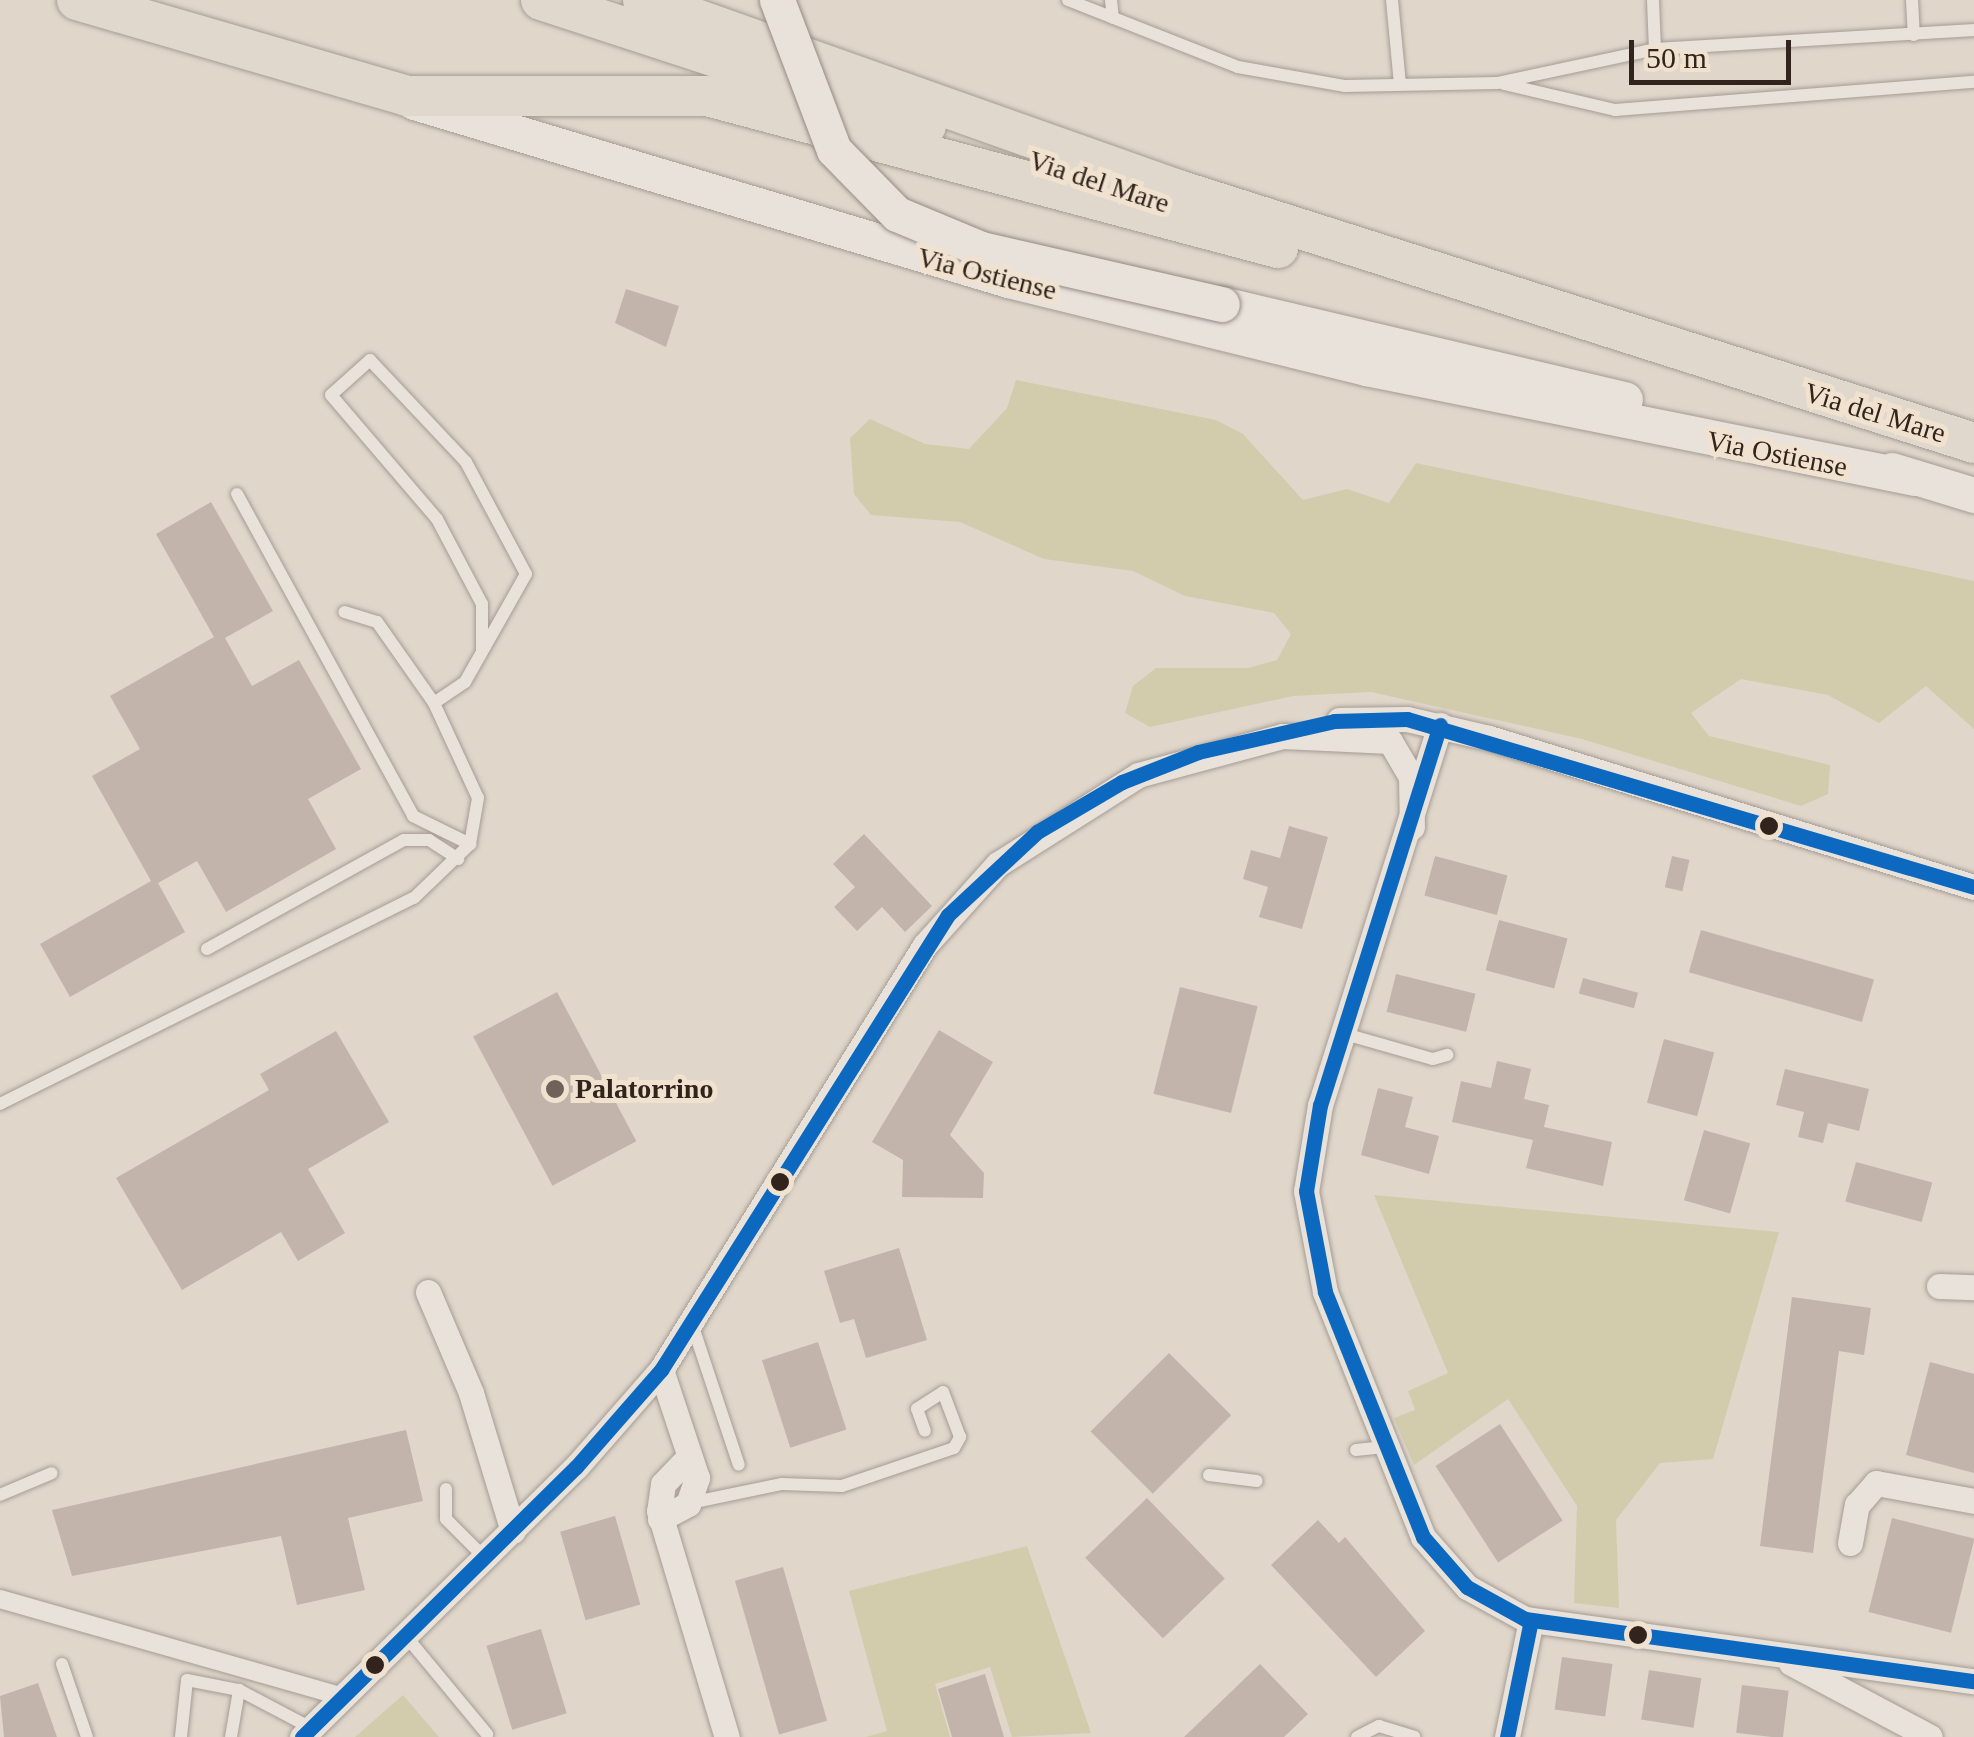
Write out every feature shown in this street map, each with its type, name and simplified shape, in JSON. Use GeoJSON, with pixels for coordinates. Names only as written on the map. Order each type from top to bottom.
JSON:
{"type":"FeatureCollection","features":[{"type":"Feature","properties":{"kind":"main road"},"geometry":{"type":"LineString","coordinates":[[82,2],[176,0]]}},
{"type":"Feature","properties":{"kind":"main road","name":"Via del Mare"},"geometry":{"type":"LineString","coordinates":[[541,0],[1350,265],[1662,348]]}},
{"type":"Feature","properties":{"kind":"main road","name":"Via del Mare"},"geometry":{"type":"LineString","coordinates":[[643,0],[1662,348],[1974,444]]}},
{"type":"Feature","properties":{"kind":"main road"},"geometry":{"type":"LineString","coordinates":[[725,0],[1315,231]]}},
{"type":"Feature","properties":{"kind":"main road","name":"Via Ostiense"},"geometry":{"type":"LineString","coordinates":[[777,0],[834,150],[898,214],[980,249],[1773,433],[1974,495]]}},
{"type":"Feature","properties":{"kind":"main road","name":"Via Ostiense"},"geometry":{"type":"LineString","coordinates":[[82,2],[1008,280],[1366,368],[1915,478]]}},
{"type":"Feature","properties":{"kind":"main road"},"geometry":{"type":"LineString","coordinates":[[375,90],[484,102],[640,91],[706,96],[1350,265]]}},
{"type":"Feature","properties":{"kind":"street"},"geometry":{"type":"LineString","coordinates":[[306,1732],[514,1531],[661,1370],[693,1327],[906,974],[972,889],[1038,832],[1122,782],[1214,748],[1362,716],[1440,726],[1974,887]]}},
{"type":"Feature","properties":{"kind":"street"},"geometry":{"type":"LineString","coordinates":[[1440,726],[1312,1138],[1308,1219],[1324,1292],[1384,1447],[1438,1559],[1483,1599],[1532,1620],[1974,1680]]}},
{"type":"Feature","properties":{"kind":"street"},"geometry":{"type":"LineString","coordinates":[[1283,736],[1390,741],[1411,777],[1412,826]]}},
{"type":"Feature","properties":{"kind":"street"},"geometry":{"type":"LineString","coordinates":[[1939,1286],[1974,1287]]}},
{"type":"Feature","properties":{"kind":"street"},"geometry":{"type":"LineString","coordinates":[[428,1292],[472,1393],[514,1531]]}},
{"type":"Feature","properties":{"kind":"street"},"geometry":{"type":"LineString","coordinates":[[660,1519],[688,1504],[698,1478],[661,1370]]}},
{"type":"Feature","properties":{"kind":"street"},"geometry":{"type":"LineString","coordinates":[[688,1458],[660,1490],[660,1519],[727,1737]]}},
{"type":"Feature","properties":{"kind":"street"},"geometry":{"type":"LineString","coordinates":[[1850,1543],[1860,1499],[1876,1484],[1974,1501]]}},
{"type":"Feature","properties":{"kind":"street"},"geometry":{"type":"LineString","coordinates":[[0,1599],[343,1697]]}},
{"type":"Feature","properties":{"kind":"street"},"geometry":{"type":"LineString","coordinates":[[1507,1737],[1532,1620]]}},
{"type":"Feature","properties":{"kind":"street"},"geometry":{"type":"LineString","coordinates":[[1773,1653],[1930,1737]]}},
{"type":"Feature","properties":{"kind":"lane"},"geometry":{"type":"LineString","coordinates":[[1068,0],[1238,67],[1346,86],[1497,83],[1655,50],[1974,30]]}},
{"type":"Feature","properties":{"kind":"lane"},"geometry":{"type":"LineString","coordinates":[[1111,0],[1113,18]]}},
{"type":"Feature","properties":{"kind":"lane"},"geometry":{"type":"LineString","coordinates":[[1392,0],[1400,84]]}},
{"type":"Feature","properties":{"kind":"lane"},"geometry":{"type":"LineString","coordinates":[[1652,0],[1655,50]]}},
{"type":"Feature","properties":{"kind":"lane"},"geometry":{"type":"LineString","coordinates":[[1912,0],[1914,35]]}},
{"type":"Feature","properties":{"kind":"lane"},"geometry":{"type":"LineString","coordinates":[[1497,83],[1615,110],[1974,82]]}},
{"type":"Feature","properties":{"kind":"lane"},"geometry":{"type":"LineString","coordinates":[[434,703],[464,682],[523,582],[520,554],[466,462],[370,360],[331,395],[436,518],[482,604],[482,649]]}},
{"type":"Feature","properties":{"kind":"lane"},"geometry":{"type":"LineString","coordinates":[[237,494],[413,816],[470,844]]}},
{"type":"Feature","properties":{"kind":"lane"},"geometry":{"type":"LineString","coordinates":[[0,1104],[414,898],[470,844],[478,798],[434,703],[377,622],[344,612]]}},
{"type":"Feature","properties":{"kind":"lane"},"geometry":{"type":"LineString","coordinates":[[207,949],[404,840],[430,840],[458,859]]}},
{"type":"Feature","properties":{"kind":"lane"},"geometry":{"type":"LineString","coordinates":[[1345,1034],[1432,1059],[1448,1055]]}},
{"type":"Feature","properties":{"kind":"lane"},"geometry":{"type":"LineString","coordinates":[[693,1327],[740,1465]]}},
{"type":"Feature","properties":{"kind":"lane"},"geometry":{"type":"LineString","coordinates":[[688,1504],[782,1484],[842,1486],[948,1450],[960,1436],[943,1392],[917,1409],[924,1431]]}},
{"type":"Feature","properties":{"kind":"lane"},"geometry":{"type":"LineString","coordinates":[[1356,1450],[1384,1447]]}},
{"type":"Feature","properties":{"kind":"lane"},"geometry":{"type":"LineString","coordinates":[[0,1495],[52,1474]]}},
{"type":"Feature","properties":{"kind":"lane"},"geometry":{"type":"LineString","coordinates":[[1210,1475],[1257,1481]]}},
{"type":"Feature","properties":{"kind":"lane"},"geometry":{"type":"LineString","coordinates":[[446,1489],[446,1520],[485,1558]]}},
{"type":"Feature","properties":{"kind":"lane"},"geometry":{"type":"LineString","coordinates":[[405,1635],[487,1734]]}},
{"type":"Feature","properties":{"kind":"lane"},"geometry":{"type":"LineString","coordinates":[[62,1664],[87,1737]]}},
{"type":"Feature","properties":{"kind":"lane"},"geometry":{"type":"LineString","coordinates":[[180,1737],[187,1680],[239,1690],[306,1732]]}},
{"type":"Feature","properties":{"kind":"lane"},"geometry":{"type":"LineString","coordinates":[[230,1737],[239,1690]]}},
{"type":"Feature","properties":{"kind":"lane"},"geometry":{"type":"LineString","coordinates":[[1356,1737],[1378,1726],[1414,1737]]}},
{"type":"Feature","properties":{"kind":"shaded area"},"geometry":{"type":"Polygon","coordinates":[[[1016,380],[1216,420],[1243,434],[1303,500],[1347,489],[1389,503],[1416,463],[1974,581],[1974,729],[1926,686],[1879,723],[1828,695],[1741,679],[1691,713],[1709,736],[1830,765],[1828,794],[1801,806],[1582,739],[1371,692],[1293,696],[1150,727],[1125,713],[1133,686],[1156,668],[1248,668],[1277,660],[1291,634],[1274,613],[1185,596],[1133,571],[1044,559],[960,522],[871,515],[854,494],[850,438],[870,419],[925,444],[969,449],[1007,408],[1016,380]]]}},
{"type":"Feature","properties":{"kind":"shaded area"},"geometry":{"type":"Polygon","coordinates":[[[1374,1195],[1779,1232],[1713,1459],[1660,1463],[1616,1520],[1619,1608],[1574,1603],[1577,1506],[1508,1399],[1414,1465],[1394,1418],[1415,1410],[1408,1391],[1448,1373],[1374,1195]]]}},
{"type":"Feature","properties":{"kind":"shaded area"},"geometry":{"type":"Polygon","coordinates":[[[1027,1546],[1091,1733],[1012,1737],[990,1667],[935,1684],[950,1737],[866,1737],[887,1731],[849,1591],[1027,1546]]]}},
{"type":"Feature","properties":{"kind":"shaded area"},"geometry":{"type":"Polygon","coordinates":[[[403,1695],[439,1737],[355,1737],[403,1695]]]}},
{"type":"Feature","properties":{"kind":"building"},"geometry":{"type":"Polygon","coordinates":[[[626,289],[679,306],[666,347],[615,323],[626,289]]]}},
{"type":"Feature","properties":{"kind":"building"},"geometry":{"type":"Polygon","coordinates":[[[211,502],[273,611],[225,638],[252,686],[299,660],[361,769],[308,799],[336,849],[226,912],[197,861],[158,883],[185,932],[70,997],[40,944],[151,881],[92,776],[140,749],[110,696],[214,637],[156,534],[211,502]]]}},
{"type":"Feature","properties":{"kind":"building"},"geometry":{"type":"Polygon","coordinates":[[[1289,826],[1328,837],[1302,929],[1259,917],[1268,887],[1243,879],[1251,850],[1280,858],[1289,826]]]}},
{"type":"Feature","properties":{"kind":"building"},"geometry":{"type":"Polygon","coordinates":[[[864,834],[932,906],[905,932],[882,907],[857,931],[834,907],[855,887],[833,864],[864,834]]]}},
{"type":"Feature","properties":{"kind":"building"},"geometry":{"type":"Polygon","coordinates":[[[1435,856],[1507,875],[1497,915],[1424,896],[1435,856]]]}},
{"type":"Feature","properties":{"kind":"building"},"geometry":{"type":"Polygon","coordinates":[[[1672,856],[1690,860],[1682,891],[1665,887],[1672,856]]]}},
{"type":"Feature","properties":{"kind":"building"},"geometry":{"type":"Polygon","coordinates":[[[1499,920],[1568,938],[1554,989],[1486,970],[1499,920]]]}},
{"type":"Feature","properties":{"kind":"building"},"geometry":{"type":"Polygon","coordinates":[[[1701,930],[1874,980],[1862,1022],[1689,972],[1701,930]]]}},
{"type":"Feature","properties":{"kind":"building"},"geometry":{"type":"Polygon","coordinates":[[[1396,974],[1476,994],[1466,1032],[1387,1012],[1396,974]]]}},
{"type":"Feature","properties":{"kind":"building"},"geometry":{"type":"Polygon","coordinates":[[[1583,978],[1638,993],[1634,1008],[1579,993],[1583,978]]]}},
{"type":"Feature","properties":{"kind":"building"},"geometry":{"type":"Polygon","coordinates":[[[1180,987],[1258,1006],[1231,1113],[1153,1094],[1180,987]]]}},
{"type":"Feature","properties":{"kind":"building","name":"Palatorrino"},"geometry":{"type":"Polygon","coordinates":[[[557,992],[636,1141],[552,1186],[473,1037],[557,992]]]}},
{"type":"Feature","properties":{"kind":"building"},"geometry":{"type":"Polygon","coordinates":[[[939,1030],[993,1062],[950,1135],[984,1173],[983,1198],[902,1197],[903,1160],[872,1142],[939,1030]]]}},
{"type":"Feature","properties":{"kind":"building"},"geometry":{"type":"Polygon","coordinates":[[[336,1031],[389,1122],[308,1169],[345,1233],[298,1261],[281,1232],[182,1290],[116,1178],[269,1090],[260,1074],[336,1031]]]}},
{"type":"Feature","properties":{"kind":"building"},"geometry":{"type":"Polygon","coordinates":[[[1664,1039],[1714,1052],[1697,1116],[1647,1103],[1664,1039]]]}},
{"type":"Feature","properties":{"kind":"building"},"geometry":{"type":"Polygon","coordinates":[[[1497,1061],[1531,1069],[1524,1099],[1549,1105],[1544,1127],[1612,1142],[1603,1186],[1526,1168],[1533,1140],[1452,1122],[1461,1081],[1491,1088],[1497,1061]]]}},
{"type":"Feature","properties":{"kind":"building"},"geometry":{"type":"Polygon","coordinates":[[[1785,1069],[1869,1089],[1859,1131],[1828,1123],[1823,1143],[1798,1137],[1804,1112],[1776,1105],[1785,1069]]]}},
{"type":"Feature","properties":{"kind":"building"},"geometry":{"type":"Polygon","coordinates":[[[1378,1088],[1413,1097],[1405,1127],[1439,1136],[1429,1174],[1361,1155],[1378,1088]]]}},
{"type":"Feature","properties":{"kind":"building"},"geometry":{"type":"Polygon","coordinates":[[[1704,1130],[1750,1143],[1730,1213],[1684,1200],[1704,1130]]]}},
{"type":"Feature","properties":{"kind":"building"},"geometry":{"type":"Polygon","coordinates":[[[1856,1162],[1932,1182],[1922,1222],[1845,1202],[1856,1162]]]}},
{"type":"Feature","properties":{"kind":"building"},"geometry":{"type":"Polygon","coordinates":[[[899,1248],[927,1340],[866,1358],[854,1319],[840,1323],[824,1271],[899,1248]]]}},
{"type":"Feature","properties":{"kind":"building"},"geometry":{"type":"Polygon","coordinates":[[[1792,1297],[1871,1308],[1864,1355],[1839,1351],[1813,1553],[1760,1546],[1792,1297]]]}},
{"type":"Feature","properties":{"kind":"building"},"geometry":{"type":"Polygon","coordinates":[[[818,1342],[846,1429],[790,1448],[762,1360],[818,1342]]]}},
{"type":"Feature","properties":{"kind":"building"},"geometry":{"type":"Polygon","coordinates":[[[1169,1353],[1231,1415],[1153,1494],[1091,1431],[1169,1353]]]}},
{"type":"Feature","properties":{"kind":"building"},"geometry":{"type":"Polygon","coordinates":[[[1930,1362],[1974,1374],[1974,1473],[1906,1455],[1930,1362]]]}},
{"type":"Feature","properties":{"kind":"building"},"geometry":{"type":"Polygon","coordinates":[[[1500,1424],[1563,1520],[1498,1562],[1435,1466],[1500,1424]]]}},
{"type":"Feature","properties":{"kind":"building"},"geometry":{"type":"Polygon","coordinates":[[[406,1430],[423,1501],[348,1518],[365,1590],[297,1605],[281,1536],[72,1576],[52,1510],[406,1430]]]}},
{"type":"Feature","properties":{"kind":"building"},"geometry":{"type":"Polygon","coordinates":[[[1147,1498],[1225,1579],[1163,1638],[1085,1558],[1147,1498]]]}},
{"type":"Feature","properties":{"kind":"building"},"geometry":{"type":"Polygon","coordinates":[[[615,1516],[640,1604],[586,1620],[560,1532],[615,1516]]]}},
{"type":"Feature","properties":{"kind":"building"},"geometry":{"type":"Polygon","coordinates":[[[1892,1518],[1974,1538],[1951,1633],[1869,1612],[1892,1518]]]}},
{"type":"Feature","properties":{"kind":"building"},"geometry":{"type":"Polygon","coordinates":[[[1318,1520],[1339,1543],[1345,1537],[1425,1631],[1376,1677],[1271,1565],[1318,1520]]]}},
{"type":"Feature","properties":{"kind":"building"},"geometry":{"type":"Polygon","coordinates":[[[783,1567],[827,1721],[779,1735],[735,1581],[783,1567]]]}},
{"type":"Feature","properties":{"kind":"building"},"geometry":{"type":"Polygon","coordinates":[[[541,1629],[567,1713],[512,1730],[486,1646],[541,1629]]]}},
{"type":"Feature","properties":{"kind":"building"},"geometry":{"type":"Polygon","coordinates":[[[1562,1657],[1613,1664],[1605,1717],[1555,1709],[1562,1657]]]}},
{"type":"Feature","properties":{"kind":"building"},"geometry":{"type":"Polygon","coordinates":[[[1260,1664],[1308,1714],[1284,1737],[1184,1737],[1260,1664]]]}},
{"type":"Feature","properties":{"kind":"building"},"geometry":{"type":"Polygon","coordinates":[[[1649,1670],[1701,1678],[1694,1728],[1641,1719],[1649,1670]]]}},
{"type":"Feature","properties":{"kind":"building"},"geometry":{"type":"Polygon","coordinates":[[[985,1674],[1004,1737],[952,1737],[938,1689],[985,1674]]]}},
{"type":"Feature","properties":{"kind":"building"},"geometry":{"type":"Polygon","coordinates":[[[38,1683],[57,1737],[4,1737],[0,1696],[38,1683]]]}},
{"type":"Feature","properties":{"kind":"building"},"geometry":{"type":"Polygon","coordinates":[[[1742,1685],[1789,1691],[1783,1737],[1736,1733],[1742,1685]]]}},
{"type":"Feature","properties":{"kind":"transit line"},"geometry":{"type":"LineString","coordinates":[[302,1737],[576,1467],[661,1370],[948,915],[1037,832],[1122,782],[1198,752],[1334,721],[1407,719],[1974,887]]}},
{"type":"Feature","properties":{"kind":"transit line"},"geometry":{"type":"LineString","coordinates":[[1440,725],[1320,1105],[1306,1191],[1325,1292],[1423,1537],[1467,1587],[1525,1619],[1974,1681]]}},
{"type":"Feature","properties":{"kind":"transit line"},"geometry":{"type":"LineString","coordinates":[[1507,1737],[1531,1620]]}},
{"type":"Feature","properties":{"kind":"place","name":"Palatorrino"},"geometry":{"type":"Point","coordinates":[555,1089]}}]}
